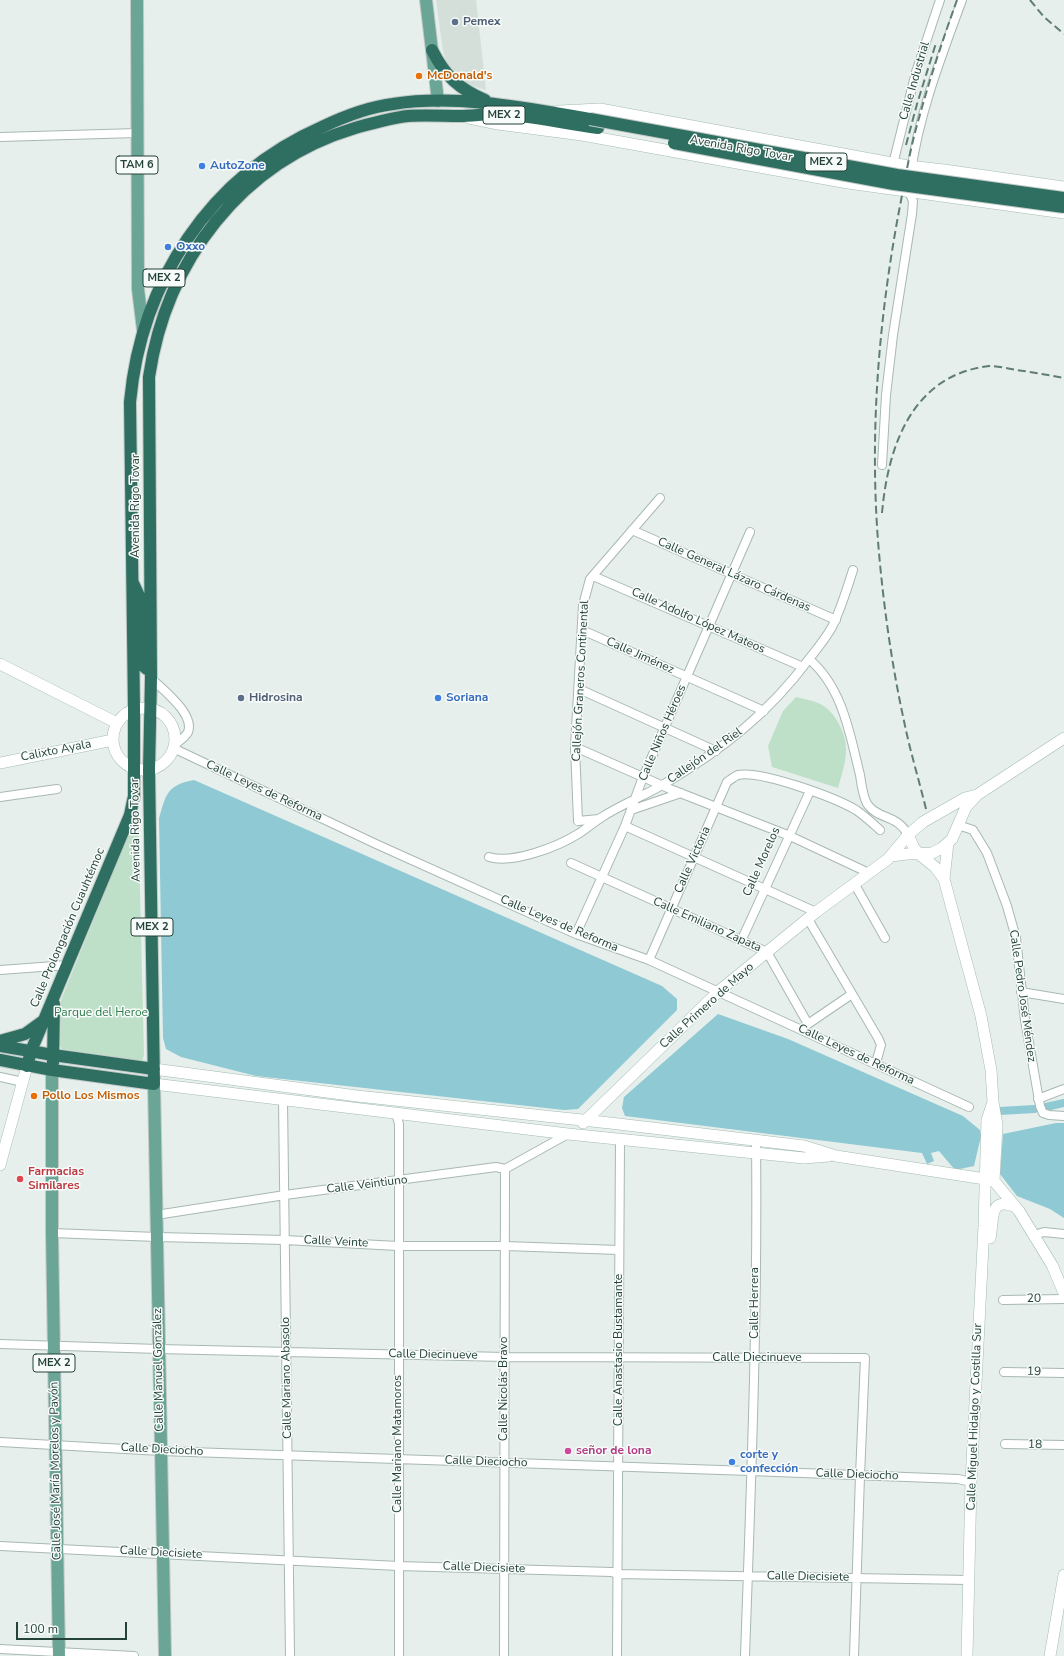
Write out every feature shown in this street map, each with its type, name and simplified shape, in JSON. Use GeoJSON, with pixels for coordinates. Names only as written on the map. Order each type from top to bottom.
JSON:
{"type":"FeatureCollection","features":[{"type":"Feature","properties":{"kind":"highway"},"geometry":{"type":"LineString","coordinates":[[432,50],[440,67],[459,86],[467,92],[496,104]]}},
{"type":"Feature","properties":{"kind":"highway"},"geometry":{"type":"LineString","coordinates":[[408,116],[424,111],[438,101]]}},
{"type":"Feature","properties":{"kind":"highway","name":"Avenida Rigo Tovar"},"geometry":{"type":"LineString","coordinates":[[130,815],[134,796],[134,710],[130,402],[136,358],[143,330],[161,284],[188,237],[224,195],[255,167],[295,140],[345,116],[394,103],[438,101],[496,104],[590,119],[897,175],[1064,198]]}},
{"type":"Feature","properties":{"kind":"highway","name":"Avenida Rigo Tovar"},"geometry":{"type":"LineString","coordinates":[[154,1084],[149,770],[151,675],[149,377],[151,359],[160,324],[173,291],[199,244],[221,216],[246,191],[289,158],[335,134],[373,123],[408,116],[461,116],[496,114],[598,128],[894,184],[1064,207]]}},
{"type":"Feature","properties":{"kind":"highway"},"geometry":{"type":"LineString","coordinates":[[132,510],[150,510]]}},
{"type":"Feature","properties":{"kind":"highway"},"geometry":{"type":"LineString","coordinates":[[132,580],[141,600],[141,664],[151,675]]}},
{"type":"Feature","properties":{"kind":"highway","name":"Calle Prolongación Cuauhtémoc"},"geometry":{"type":"LineString","coordinates":[[27,1066],[31,1051],[130,815]]}},
{"type":"Feature","properties":{"kind":"highway","name":"MEX 2"},"geometry":{"type":"LineString","coordinates":[[52,1070],[54,998]]}},
{"type":"Feature","properties":{"kind":"highway"},"geometry":{"type":"LineString","coordinates":[[0,1042],[25,1034],[44,1021]]}},
{"type":"Feature","properties":{"kind":"highway"},"geometry":{"type":"LineString","coordinates":[[0,1046],[154,1069]]}},
{"type":"Feature","properties":{"kind":"highway"},"geometry":{"type":"LineString","coordinates":[[0,1060],[52,1070],[154,1084]]}},
{"type":"Feature","properties":{"kind":"main road","name":"TAM 6"},"geometry":{"type":"LineString","coordinates":[[136,0],[138,289],[143,330]]}},
{"type":"Feature","properties":{"kind":"main road"},"geometry":{"type":"LineString","coordinates":[[426,0],[438,101]]}},
{"type":"Feature","properties":{"kind":"main road","name":"Avenida Rigo Tovar"},"geometry":{"type":"LineString","coordinates":[[543,111],[600,109],[893,164],[1064,187]]}},
{"type":"Feature","properties":{"kind":"main road","name":"Avenida Rigo Tovar"},"geometry":{"type":"LineString","coordinates":[[461,116],[498,124],[582,135],[848,183],[940,197],[1064,213]]}},
{"type":"Feature","properties":{"kind":"main road"},"geometry":{"type":"LineString","coordinates":[[848,183],[864,180],[867,175],[867,164],[863,158]]}},
{"type":"Feature","properties":{"kind":"main road"},"geometry":{"type":"LineString","coordinates":[[940,197],[928,192],[927,180],[931,173],[944,170]]}},
{"type":"Feature","properties":{"kind":"main road"},"geometry":{"type":"LineString","coordinates":[[0,664],[117,723]]}},
{"type":"Feature","properties":{"kind":"main road"},"geometry":{"type":"LineString","coordinates":[[151,709],[159,712],[171,723],[174,733],[174,746],[167,760],[156,768],[149,770],[134,768],[125,764],[119,758],[115,749],[113,740],[117,723],[124,715],[134,710],[151,709]]}},
{"type":"Feature","properties":{"kind":"main road","name":"Calle Primero de Mayo"},"geometry":{"type":"LineString","coordinates":[[568,1134],[587,1120],[602,1106],[719,991],[816,912],[891,856],[908,835],[923,822],[965,798],[977,794],[1064,738]]}},
{"type":"Feature","properties":{"kind":"main road","name":"Calixto Ayala"},"geometry":{"type":"LineString","coordinates":[[0,763],[113,740]]}},
{"type":"Feature","properties":{"kind":"main road","name":"Calle Primero de Mayo"},"geometry":{"type":"LineString","coordinates":[[891,856],[932,853],[942,848],[952,839],[966,807],[977,794]]}},
{"type":"Feature","properties":{"kind":"main road"},"geometry":{"type":"LineString","coordinates":[[940,812],[952,819],[958,826]]}},
{"type":"Feature","properties":{"kind":"main road"},"geometry":{"type":"LineString","coordinates":[[908,835],[914,848],[935,867],[944,879]]}},
{"type":"Feature","properties":{"kind":"main road"},"geometry":{"type":"LineString","coordinates":[[944,879],[948,843]]}},
{"type":"Feature","properties":{"kind":"main road","name":"Calle Miguel Hidalgo y Costilla Sur"},"geometry":{"type":"LineString","coordinates":[[944,879],[984,1030],[991,1070],[993,1102],[997,1125],[982,1267],[971,1482],[967,1656]]}},
{"type":"Feature","properties":{"kind":"main road"},"geometry":{"type":"LineString","coordinates":[[0,1165],[27,1066]]}},
{"type":"Feature","properties":{"kind":"main road"},"geometry":{"type":"LineString","coordinates":[[154,1069],[357,1096],[587,1120],[756,1142],[804,1146],[836,1156],[990,1180],[1016,1207],[1052,1265],[1064,1293]]}},
{"type":"Feature","properties":{"kind":"main road","name":"Calle José María Morelos y Pavón"},"geometry":{"type":"LineString","coordinates":[[52,1070],[53,1347],[59,1655]]}},
{"type":"Feature","properties":{"kind":"main road"},"geometry":{"type":"LineString","coordinates":[[154,1084],[568,1134],[804,1158],[836,1156]]}},
{"type":"Feature","properties":{"kind":"main road","name":"Calle Manuel González"},"geometry":{"type":"LineString","coordinates":[[154,1084],[165,1656]]}},
{"type":"Feature","properties":{"kind":"main road"},"geometry":{"type":"LineString","coordinates":[[602,1106],[604,1117],[610,1123]]}},
{"type":"Feature","properties":{"kind":"main road"},"geometry":{"type":"LineString","coordinates":[[982,1267],[991,1236],[995,1209],[1003,1203],[1016,1207]]}},
{"type":"Feature","properties":{"kind":"main road"},"geometry":{"type":"LineString","coordinates":[[1050,1656],[1064,1575]]}},
{"type":"Feature","properties":{"kind":"street","name":"Calle Industrial"},"geometry":{"type":"LineString","coordinates":[[893,164],[916,72],[940,0]]}},
{"type":"Feature","properties":{"kind":"street"},"geometry":{"type":"LineString","coordinates":[[882,465],[886,395],[893,335],[912,214],[913,201],[909,192],[912,167],[919,131],[927,103],[944,49],[962,0]]}},
{"type":"Feature","properties":{"kind":"street"},"geometry":{"type":"LineString","coordinates":[[0,137],[137,134]]}},
{"type":"Feature","properties":{"kind":"street","name":"Callejón Graneros Continental"},"geometry":{"type":"LineString","coordinates":[[599,819],[578,821],[575,747],[583,605],[590,579],[660,498]]}},
{"type":"Feature","properties":{"kind":"street","name":"Calle General Lázaro Cárdenas"},"geometry":{"type":"LineString","coordinates":[[632,530],[836,620]]}},
{"type":"Feature","properties":{"kind":"street","name":"Calle Niños Héroes"},"geometry":{"type":"LineString","coordinates":[[576,934],[625,826],[643,777],[750,532]]}},
{"type":"Feature","properties":{"kind":"street","name":"Callejón del Riel"},"geometry":{"type":"LineString","coordinates":[[489,857],[499,860],[540,852],[577,835],[599,819],[662,785],[716,751],[743,731],[764,711],[803,668],[831,628],[836,620],[853,570]]}},
{"type":"Feature","properties":{"kind":"street","name":"Calle Adolfo López Mateos"},"geometry":{"type":"LineString","coordinates":[[593,576],[803,668]]}},
{"type":"Feature","properties":{"kind":"street","name":"Calle Jiménez"},"geometry":{"type":"LineString","coordinates":[[582,630],[764,711]]}},
{"type":"Feature","properties":{"kind":"street"},"geometry":{"type":"LineString","coordinates":[[809,659],[824,673],[844,715],[867,804],[881,815],[900,823],[908,835]]}},
{"type":"Feature","properties":{"kind":"street"},"geometry":{"type":"LineString","coordinates":[[151,675],[183,711],[189,721],[188,732],[174,746]]}},
{"type":"Feature","properties":{"kind":"street"},"geometry":{"type":"LineString","coordinates":[[579,689],[716,751]]}},
{"type":"Feature","properties":{"kind":"street","name":"Calle Leyes de Reforma"},"geometry":{"type":"LineString","coordinates":[[174,746],[376,844],[576,934],[649,960],[719,991],[969,1107]]}},
{"type":"Feature","properties":{"kind":"street"},"geometry":{"type":"LineString","coordinates":[[575,747],[681,793],[790,836],[869,873]]}},
{"type":"Feature","properties":{"kind":"street","name":"Calle Victoria"},"geometry":{"type":"LineString","coordinates":[[649,960],[727,782],[738,775],[765,776],[790,783],[808,793]]}},
{"type":"Feature","properties":{"kind":"street"},"geometry":{"type":"LineString","coordinates":[[0,797],[57,789]]}},
{"type":"Feature","properties":{"kind":"street"},"geometry":{"type":"LineString","coordinates":[[631,810],[681,793]]}},
{"type":"Feature","properties":{"kind":"street"},"geometry":{"type":"LineString","coordinates":[[808,793],[856,810],[880,830]]}},
{"type":"Feature","properties":{"kind":"street","name":"Calle Morelos"},"geometry":{"type":"LineString","coordinates":[[742,939],[790,836],[808,793]]}},
{"type":"Feature","properties":{"kind":"street"},"geometry":{"type":"LineString","coordinates":[[856,810],[867,804]]}},
{"type":"Feature","properties":{"kind":"street"},"geometry":{"type":"LineString","coordinates":[[625,826],[816,912]]}},
{"type":"Feature","properties":{"kind":"street","name":"Calle Pedro José Méndez"},"geometry":{"type":"LineString","coordinates":[[958,826],[973,830],[987,853],[1007,906],[1016,938],[1021,992],[1038,1099],[1042,1113],[1049,1116],[1064,1116]]}},
{"type":"Feature","properties":{"kind":"street","name":"Calle Emiliano Zapata"},"geometry":{"type":"LineString","coordinates":[[571,863],[742,939],[767,952],[808,1024]]}},
{"type":"Feature","properties":{"kind":"street"},"geometry":{"type":"LineString","coordinates":[[854,883],[885,938]]}},
{"type":"Feature","properties":{"kind":"street"},"geometry":{"type":"LineString","coordinates":[[808,919],[878,1038],[881,1045],[876,1063]]}},
{"type":"Feature","properties":{"kind":"street"},"geometry":{"type":"LineString","coordinates":[[0,970],[68,965]]}},
{"type":"Feature","properties":{"kind":"street"},"geometry":{"type":"LineString","coordinates":[[1021,992],[1064,999]]}},
{"type":"Feature","properties":{"kind":"street"},"geometry":{"type":"LineString","coordinates":[[800,1029],[852,994]]}},
{"type":"Feature","properties":{"kind":"street"},"geometry":{"type":"LineString","coordinates":[[0,1077],[23,1082]]}},
{"type":"Feature","properties":{"kind":"street"},"geometry":{"type":"LineString","coordinates":[[1038,1099],[1064,1089]]}},
{"type":"Feature","properties":{"kind":"street","name":"Calle Mariano Abasolo"},"geometry":{"type":"LineString","coordinates":[[283,1100],[290,1560],[290,1656]]}},
{"type":"Feature","properties":{"kind":"street","name":"Calle Mariano Matamoros"},"geometry":{"type":"LineString","coordinates":[[396,1113],[399,1124],[399,1656]]}},
{"type":"Feature","properties":{"kind":"street"},"geometry":{"type":"LineString","coordinates":[[505,1170],[568,1134]]}},
{"type":"Feature","properties":{"kind":"street","name":"Calle Anastasio Bustamante"},"geometry":{"type":"LineString","coordinates":[[617,1656],[620,1139]]}},
{"type":"Feature","properties":{"kind":"street","name":"Calle Herrera"},"geometry":{"type":"LineString","coordinates":[[745,1656],[750,1471],[755,1358],[756,1142]]}},
{"type":"Feature","properties":{"kind":"street","name":"Calle Veintiuno"},"geometry":{"type":"LineString","coordinates":[[156,1215],[285,1195],[496,1167],[505,1170]]}},
{"type":"Feature","properties":{"kind":"street","name":"Calle Nicolás Bravo"},"geometry":{"type":"LineString","coordinates":[[504,1656],[505,1170]]}},
{"type":"Feature","properties":{"kind":"street"},"geometry":{"type":"LineString","coordinates":[[1034,1235],[1044,1232],[1064,1234]]}},
{"type":"Feature","properties":{"kind":"street","name":"Calle Veinte"},"geometry":{"type":"LineString","coordinates":[[52,1233],[285,1240],[398,1246],[505,1246],[619,1250]]}},
{"type":"Feature","properties":{"kind":"street","name":"20"},"geometry":{"type":"LineString","coordinates":[[1003,1300],[1064,1299]]}},
{"type":"Feature","properties":{"kind":"street","name":"Calle Diecinueve"},"geometry":{"type":"LineString","coordinates":[[0,1344],[53,1347],[505,1357],[865,1358],[860,1476]]}},
{"type":"Feature","properties":{"kind":"street","name":"19"},"geometry":{"type":"LineString","coordinates":[[1004,1372],[1064,1372]]}},
{"type":"Feature","properties":{"kind":"street","name":"Calle Dieciocho"},"geometry":{"type":"LineString","coordinates":[[0,1442],[161,1451],[288,1454],[958,1479],[971,1482]]}},
{"type":"Feature","properties":{"kind":"street","name":"18"},"geometry":{"type":"LineString","coordinates":[[1005,1444],[1064,1445]]}},
{"type":"Feature","properties":{"kind":"street"},"geometry":{"type":"LineString","coordinates":[[854,1656],[860,1476]]}},
{"type":"Feature","properties":{"kind":"street","name":"Calle Diecisiete"},"geometry":{"type":"LineString","coordinates":[[0,1546],[398,1566],[503,1568],[612,1572],[617,1574],[969,1580]]}},
{"type":"Feature","properties":{"kind":"street"},"geometry":{"type":"LineString","coordinates":[[0,1649],[59,1655],[134,1656]]}},
{"type":"Feature","properties":{"kind":"shaded area"},"geometry":{"type":"Polygon","coordinates":[[[436,0],[476,0],[486,90],[467,84],[449,68],[443,51],[436,0]]]}},
{"type":"Feature","properties":{"kind":"green space"},"geometry":{"type":"Polygon","coordinates":[[[796,697],[813,701],[823,706],[832,714],[841,728],[846,745],[846,753],[838,788],[772,767],[768,746],[783,711],[796,697]]]}},
{"type":"Feature","properties":{"kind":"green space","name":"Parque del Heroe"},"geometry":{"type":"Polygon","coordinates":[[[138,811],[144,1055],[142,1061],[62,1049],[60,1046],[61,1000],[138,811]]]}},
{"type":"Feature","properties":{"kind":"water"},"geometry":{"type":"Polygon","coordinates":[[[194,780],[662,986],[677,999],[677,1010],[578,1109],[564,1110],[256,1076],[181,1057],[166,1049],[163,1038],[159,818],[169,792],[178,785],[194,780]]]}},
{"type":"Feature","properties":{"kind":"water"},"geometry":{"type":"Polygon","coordinates":[[[718,1014],[788,1039],[963,1116],[980,1130],[981,1136],[974,1166],[955,1170],[939,1151],[931,1153],[934,1161],[927,1164],[922,1153],[625,1116],[622,1108],[624,1097],[718,1014]]]}},
{"type":"Feature","properties":{"kind":"water"},"geometry":{"type":"Polygon","coordinates":[[[1056,1123],[1064,1123],[1064,1218],[1050,1209],[1017,1196],[1000,1174],[1003,1134],[1056,1123]]]}},
{"type":"Feature","properties":{"kind":"waterway"},"geometry":{"type":"LineString","coordinates":[[1046,1107],[1064,1103]]}},
{"type":"Feature","properties":{"kind":"waterway"},"geometry":{"type":"LineString","coordinates":[[1000,1111],[1034,1109]]}},
{"type":"Feature","properties":{"kind":"railway"},"geometry":{"type":"LineString","coordinates":[[926,809],[909,743],[900,700],[886,616],[876,510],[875,424],[877,381],[886,296],[906,176],[923,103],[957,0]]}},
{"type":"Feature","properties":{"kind":"railway"},"geometry":{"type":"LineString","coordinates":[[1030,0],[1044,17],[1064,34]]}},
{"type":"Feature","properties":{"kind":"railway"},"geometry":{"type":"LineString","coordinates":[[906,145],[936,43]]}},
{"type":"Feature","properties":{"kind":"railway"},"geometry":{"type":"LineString","coordinates":[[882,513],[890,463],[898,439],[909,418],[923,399],[941,383],[963,372],[989,366],[1064,378]]}},
{"type":"Feature","properties":{"kind":"place","name":"Pemex"},"geometry":{"type":"Point","coordinates":[455,22]}},
{"type":"Feature","properties":{"kind":"place","name":"McDonald's"},"geometry":{"type":"Point","coordinates":[419,76]}},
{"type":"Feature","properties":{"kind":"place","name":"AutoZone"},"geometry":{"type":"Point","coordinates":[202,166]}},
{"type":"Feature","properties":{"kind":"place","name":"Oxxo"},"geometry":{"type":"Point","coordinates":[168,247]}},
{"type":"Feature","properties":{"kind":"place","name":"Hidrosina"},"geometry":{"type":"Point","coordinates":[241,698]}},
{"type":"Feature","properties":{"kind":"place","name":"Soriana"},"geometry":{"type":"Point","coordinates":[438,698]}},
{"type":"Feature","properties":{"kind":"place","name":"Pollo Los Mismos"},"geometry":{"type":"Point","coordinates":[34,1096]}},
{"type":"Feature","properties":{"kind":"place","name":"Farmacias Similares"},"geometry":{"type":"Point","coordinates":[20,1179]}},
{"type":"Feature","properties":{"kind":"place","name":"señor de lona"},"geometry":{"type":"Point","coordinates":[568,1451]}},
{"type":"Feature","properties":{"kind":"place","name":"corte y confección"},"geometry":{"type":"Point","coordinates":[732,1462]}}]}
